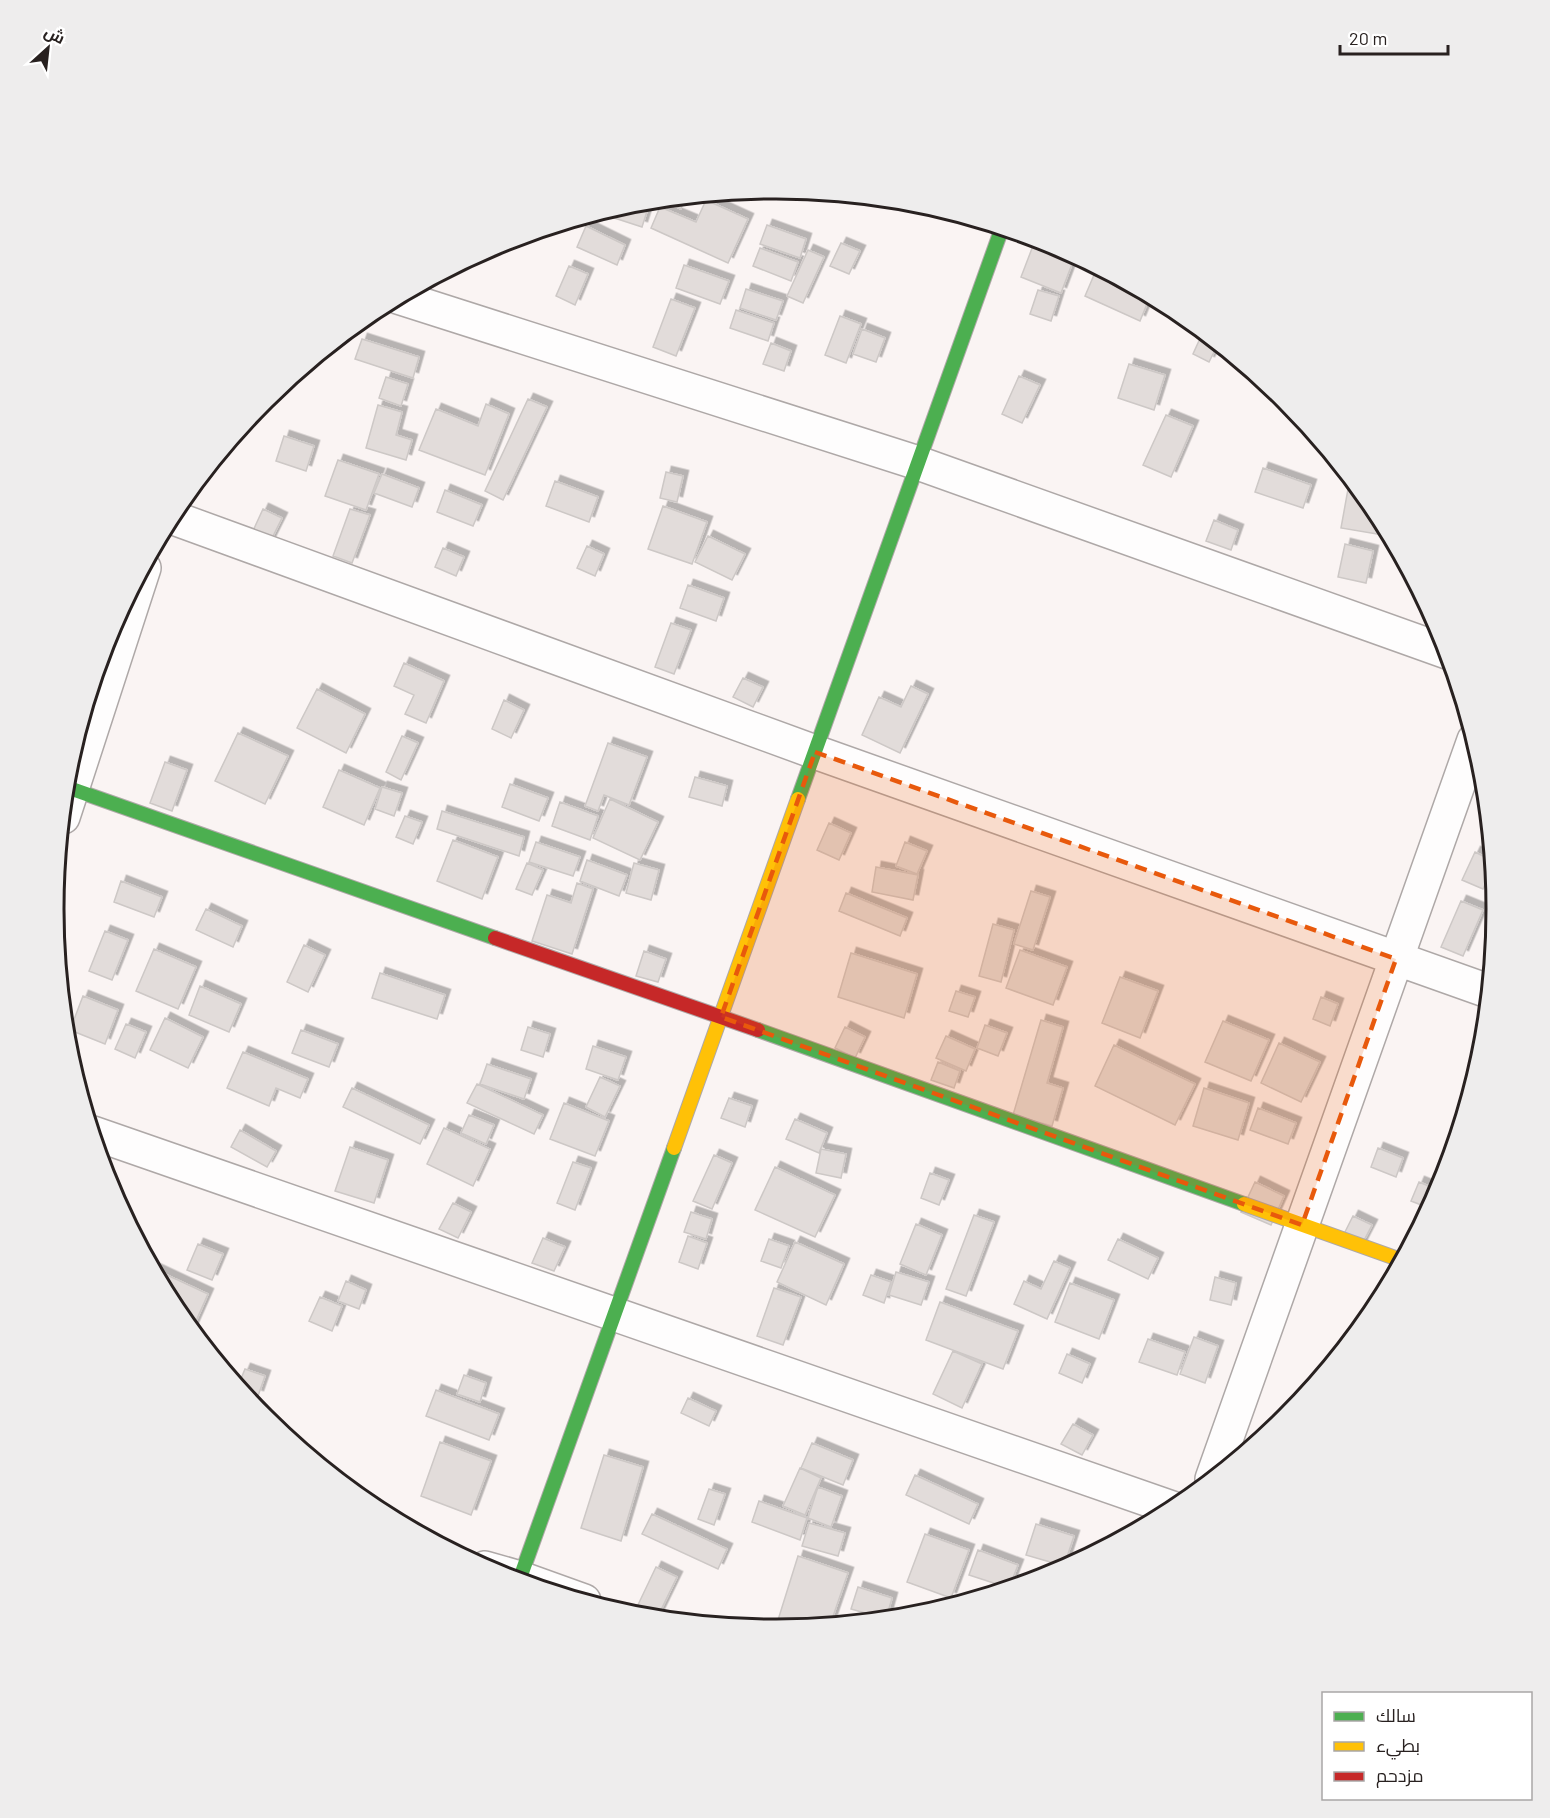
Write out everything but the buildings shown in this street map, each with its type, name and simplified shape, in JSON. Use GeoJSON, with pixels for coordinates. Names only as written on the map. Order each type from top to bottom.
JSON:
{"type":"FeatureCollection","features":[{"type":"Feature","properties":{"kind":"street"},"geometry":{"type":"LineString","coordinates":[[522,1572],[1000,235]]}},
{"type":"Feature","properties":{"kind":"street"},"geometry":{"type":"LineString","coordinates":[[409,301],[918,463],[1435,648]]}},
{"type":"Feature","properties":{"kind":"street"},"geometry":{"type":"LineString","coordinates":[[180,520],[815,752],[1480,988]]}},
{"type":"Feature","properties":{"kind":"street"},"geometry":{"type":"LineString","coordinates":[[97,699],[119,636]]}},
{"type":"Feature","properties":{"kind":"street"},"geometry":{"type":"LineString","coordinates":[[1217,1465],[1468,756]]}},
{"type":"Feature","properties":{"kind":"street"},"geometry":{"type":"LineString","coordinates":[[73,805],[721,1017],[1394,1257]]}},
{"type":"Feature","properties":{"kind":"street"},"geometry":{"type":"LineString","coordinates":[[102,1136],[1162,1505]]}},
{"type":"Feature","properties":{"kind":"highlighted area"},"geometry":{"type":"Polygon","coordinates":[[[815,752],[1396,959],[1302,1225],[721,1017],[815,752]]]}},
{"type":"Feature","properties":{"kind":"traffic: fast"},"geometry":{"type":"LineString","coordinates":[[798,799],[1000,235]]}},
{"type":"Feature","properties":{"kind":"traffic: fast"},"geometry":{"type":"LineString","coordinates":[[75,790],[495,938]]}},
{"type":"Feature","properties":{"kind":"traffic: fast"},"geometry":{"type":"LineString","coordinates":[[758,1030],[1244,1204]]}},
{"type":"Feature","properties":{"kind":"traffic: fast"},"geometry":{"type":"LineString","coordinates":[[522,1572],[674,1148]]}},
{"type":"Feature","properties":{"kind":"traffic: slow"},"geometry":{"type":"LineString","coordinates":[[674,1148],[798,799]]}},
{"type":"Feature","properties":{"kind":"traffic: slow"},"geometry":{"type":"LineString","coordinates":[[1244,1204],[1394,1257]]}},
{"type":"Feature","properties":{"kind":"traffic: jam"},"geometry":{"type":"LineString","coordinates":[[495,938],[758,1030]]}}]}
